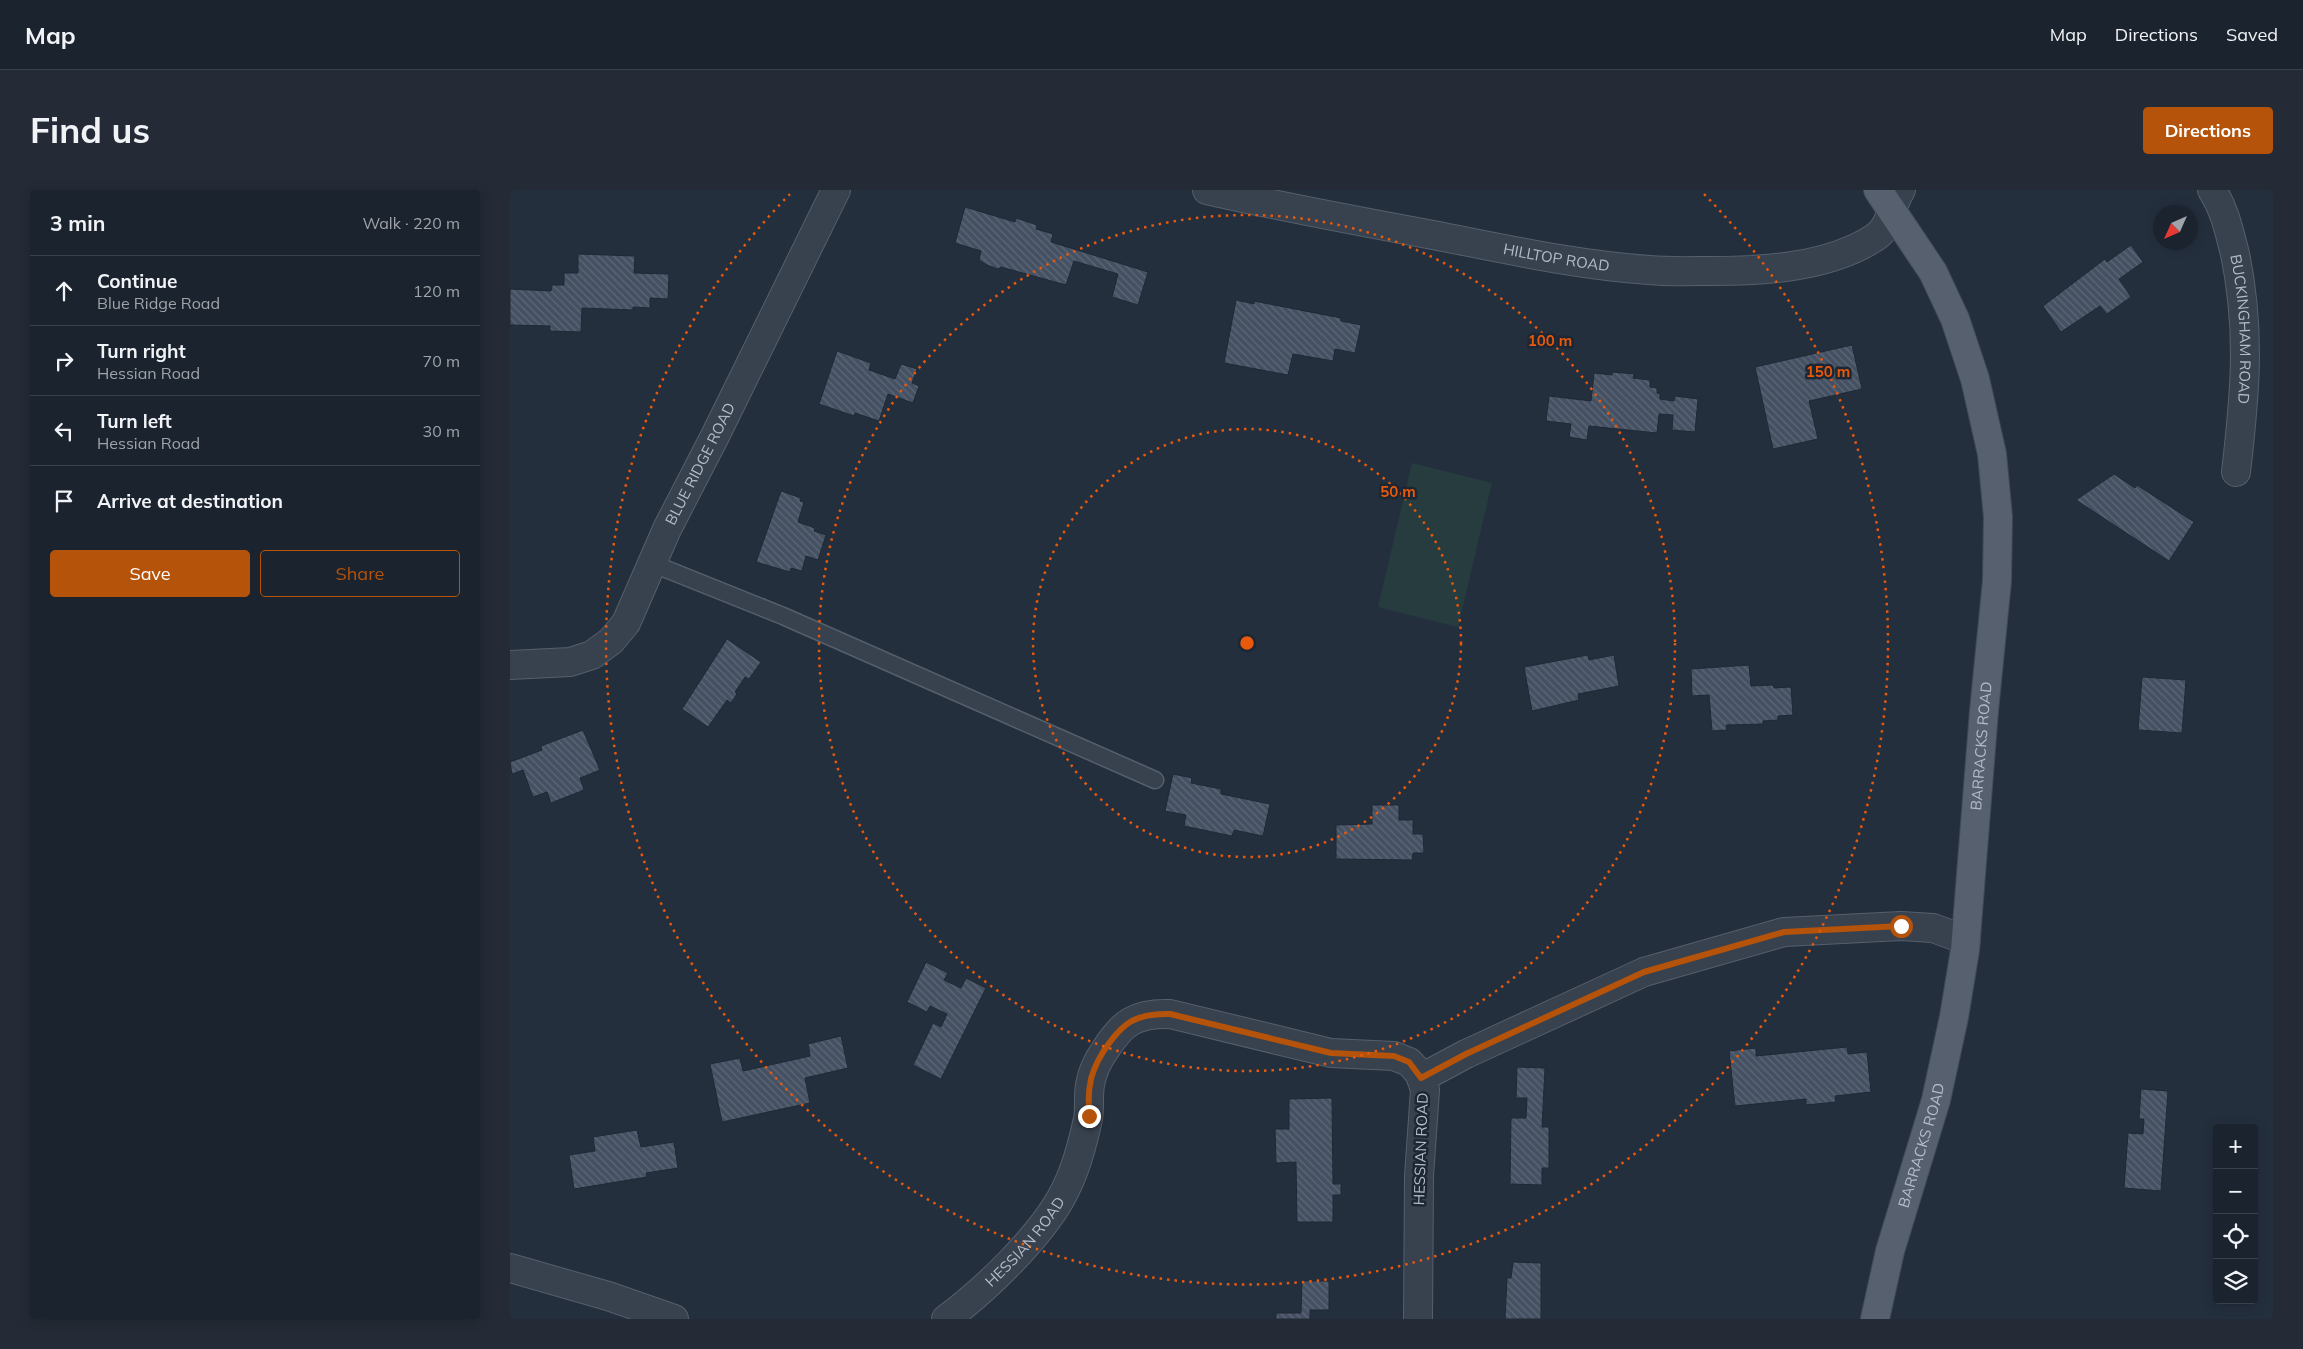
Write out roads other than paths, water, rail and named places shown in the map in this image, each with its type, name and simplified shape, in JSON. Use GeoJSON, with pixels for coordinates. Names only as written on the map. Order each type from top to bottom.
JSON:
{"type":"FeatureCollection","features":[{"type":"Feature","properties":{"kind":"main road","name":"BARRACKS ROAD"},"geometry":{"type":"LineString","coordinates":[[1875,1319],[1890,1251],[1936,1100],[1954,1017],[1966,940],[1984,711],[1998,581],[1998,517],[1992,454],[1975,379],[1955,319],[1933,272],[1890,197]]}},
{"type":"Feature","properties":{"kind":"street","name":"BLUE RIDGE ROAD"},"geometry":{"type":"LineString","coordinates":[[510,665],[570,662],[592,655],[611,641],[626,623],[651,563],[836,190]]}},
{"type":"Feature","properties":{"kind":"street","name":"HILLTOP ROAD"},"geometry":{"type":"LineString","coordinates":[[1207,190],[1266,204],[1581,263],[1651,271],[1748,271],[1792,267],[1835,255],[1875,238],[1886,226],[1890,197]]}},
{"type":"Feature","properties":{"kind":"street","name":"BUCKINGHAM ROAD"},"geometry":{"type":"LineString","coordinates":[[2212,190],[2222,206],[2229,228],[2241,282],[2246,338],[2246,384],[2236,472]]}},
{"type":"Feature","properties":{"kind":"street"},"geometry":{"type":"LineString","coordinates":[[1421,1078],[1474,1050],[1644,972],[1775,934],[1901,926],[1933,928],[1966,940]]}},
{"type":"Feature","properties":{"kind":"street","name":"HESSIAN ROAD"},"geometry":{"type":"LineString","coordinates":[[946,1319],[984,1288],[1044,1224],[1061,1198],[1078,1162],[1089,1116],[1090,1084],[1096,1063],[1116,1032],[1128,1022],[1151,1014],[1170,1014],[1331,1053],[1394,1056],[1409,1062],[1421,1078],[1425,1090],[1419,1176],[1418,1319]]}},
{"type":"Feature","properties":{"kind":"street"},"geometry":{"type":"LineString","coordinates":[[510,1268],[608,1296],[674,1319]]}},
{"type":"Feature","properties":{"kind":"lane"},"geometry":{"type":"LineString","coordinates":[[651,563],[784,616],[1155,780]]}}]}
